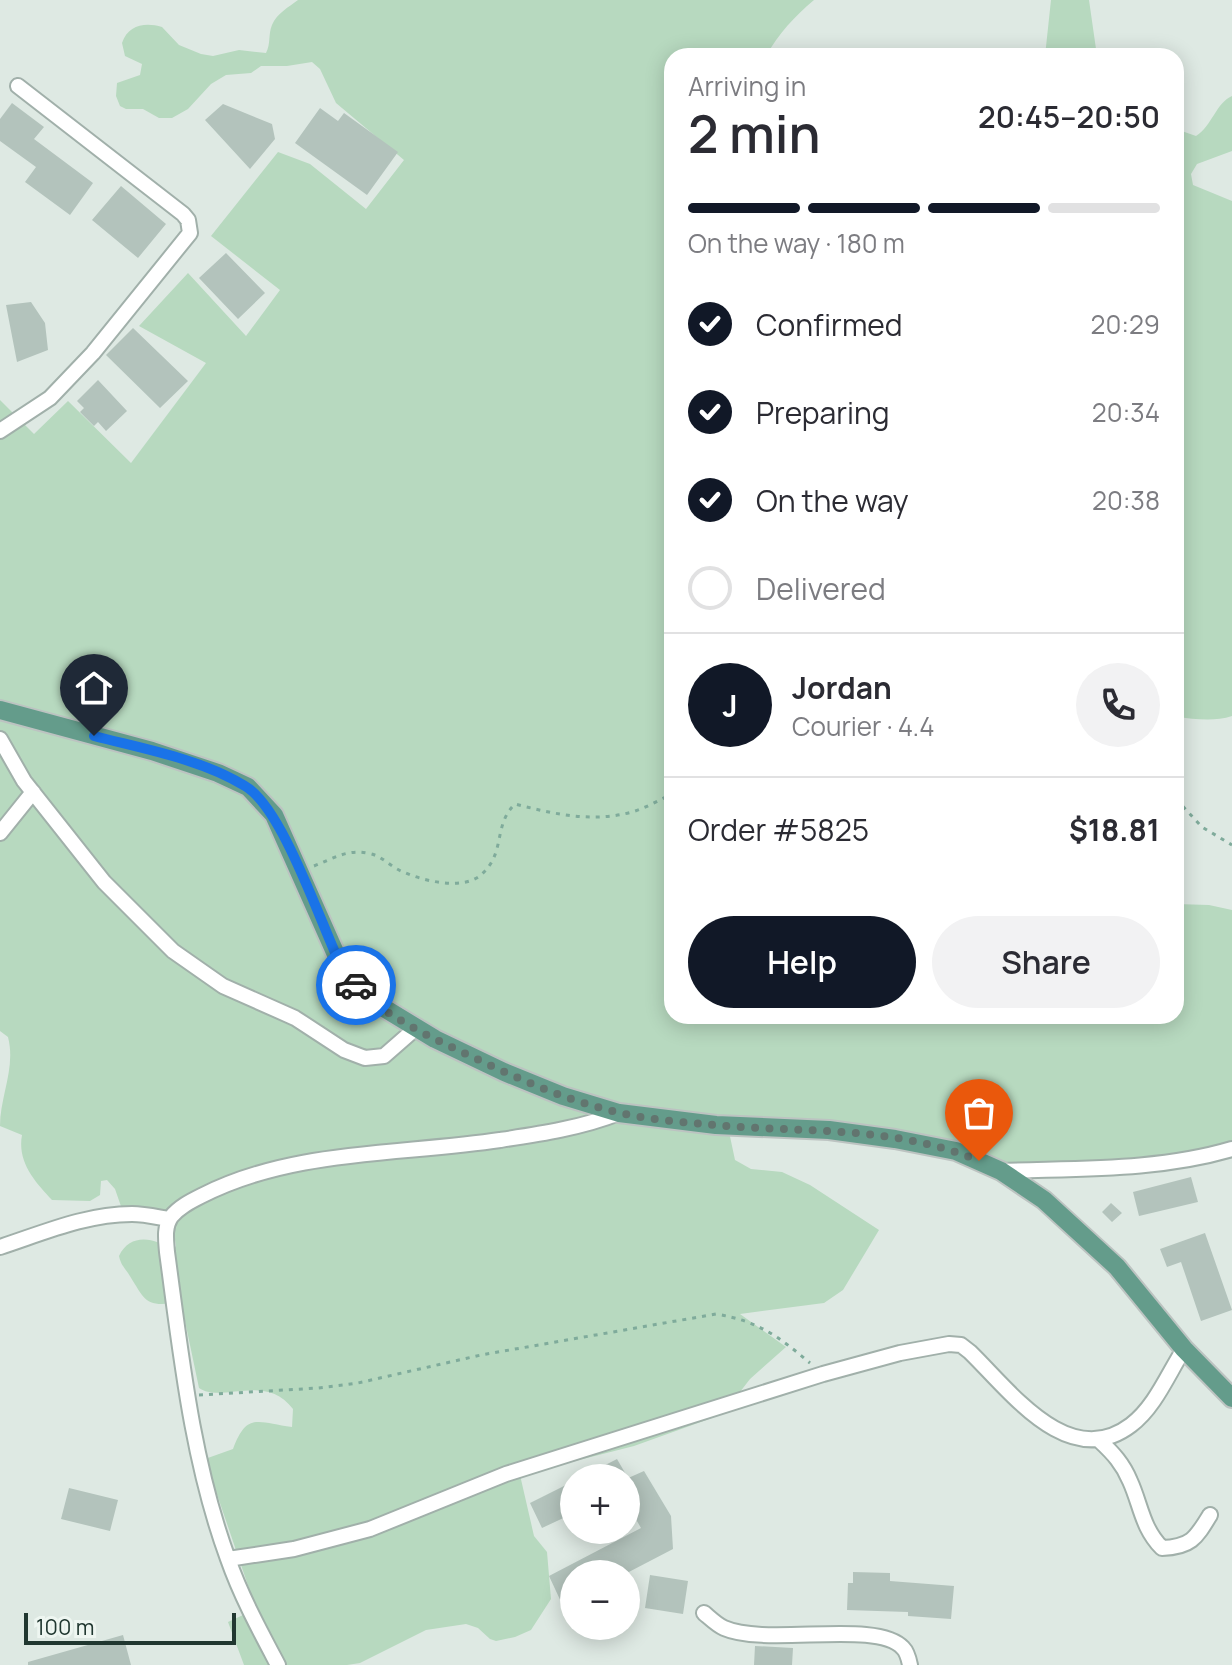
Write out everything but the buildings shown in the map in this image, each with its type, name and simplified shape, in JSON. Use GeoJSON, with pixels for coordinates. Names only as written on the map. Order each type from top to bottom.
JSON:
{"type":"FeatureCollection","features":[{"type":"Feature","properties":{"kind":"main road"},"geometry":{"type":"LineString","coordinates":[[0,710],[152,751],[218,773],[248,787],[274,815],[342,968],[360,990],[416,1028],[504,1072],[563,1096],[619,1113],[716,1125],[829,1130],[895,1139],[956,1151],[1001,1171],[1044,1200],[1117,1267],[1184,1349],[1232,1398]]}},
{"type":"Feature","properties":{"kind":"street"},"geometry":{"type":"LineString","coordinates":[[0,431],[50,398],[93,353],[190,233],[188,220],[183,214],[18,86]]}},
{"type":"Feature","properties":{"kind":"street"},"geometry":{"type":"LineString","coordinates":[[0,739],[33,792],[104,882],[173,951],[223,986],[295,1018],[344,1050],[365,1058],[384,1056],[416,1028]]}},
{"type":"Feature","properties":{"kind":"street"},"geometry":{"type":"LineString","coordinates":[[0,833],[33,792]]}},
{"type":"Feature","properties":{"kind":"street"},"geometry":{"type":"LineString","coordinates":[[278,1665],[228,1559],[202,1467],[187,1396],[167,1252],[165,1234],[169,1219],[193,1200],[219,1187],[275,1169],[384,1152],[498,1140],[582,1125],[619,1113]]}},
{"type":"Feature","properties":{"kind":"street"},"geometry":{"type":"LineString","coordinates":[[1001,1171],[1159,1164],[1201,1158],[1232,1149]]}},
{"type":"Feature","properties":{"kind":"street"},"geometry":{"type":"LineString","coordinates":[[0,1247],[74,1222],[101,1217],[133,1214],[169,1219]]}},
{"type":"Feature","properties":{"kind":"street"},"geometry":{"type":"LineString","coordinates":[[228,1559],[294,1549],[370,1529],[506,1474],[823,1374],[900,1353],[949,1344],[961,1345],[1034,1414],[1065,1436],[1100,1441],[1131,1425],[1151,1403],[1184,1349]]}},
{"type":"Feature","properties":{"kind":"street"},"geometry":{"type":"LineString","coordinates":[[1100,1441],[1120,1461],[1151,1537],[1162,1548],[1181,1547],[1192,1541],[1210,1515]]}},
{"type":"Feature","properties":{"kind":"street"},"geometry":{"type":"LineString","coordinates":[[704,1613],[724,1628],[747,1633],[876,1635],[893,1640],[904,1649],[910,1665]]}},
{"type":"Feature","properties":{"kind":"path"},"geometry":{"type":"LineString","coordinates":[[300,872],[338,854],[364,852],[381,857],[412,876],[458,884],[480,877],[496,856],[505,813],[515,804],[559,815],[588,818],[633,812],[664,798]]}},
{"type":"Feature","properties":{"kind":"path"},"geometry":{"type":"LineString","coordinates":[[1184,808],[1202,827],[1232,845]]}},
{"type":"Feature","properties":{"kind":"path"},"geometry":{"type":"LineString","coordinates":[[187,1396],[358,1383],[481,1355],[716,1314],[743,1319],[775,1334],[823,1374]]}},
{"type":"Feature","properties":{"kind":"green space"},"geometry":{"type":"Polygon","coordinates":[[[298,0],[814,0],[787,26],[771,48],[664,48],[664,1024],[1184,1024],[1184,904],[1232,910],[1232,1140],[1160,1162],[1013,1166],[960,1148],[728,1127],[735,1160],[751,1169],[782,1172],[810,1185],[879,1230],[843,1290],[824,1303],[740,1314],[786,1347],[750,1379],[723,1414],[634,1446],[520,1475],[534,1536],[547,1552],[551,1599],[531,1630],[496,1641],[478,1628],[466,1624],[426,1630],[360,1663],[347,1665],[244,1665],[228,1622],[256,1609],[205,1459],[233,1449],[249,1424],[262,1422],[292,1427],[293,1409],[270,1392],[219,1393],[199,1388],[181,1302],[160,1304],[147,1300],[119,1256],[130,1244],[143,1240],[151,1240],[172,1251],[176,1246],[175,1240],[166,1224],[123,1212],[115,1189],[107,1180],[101,1181],[100,1195],[90,1201],[52,1200],[25,1163],[22,1135],[0,1126],[10,1048],[8,1037],[0,1031],[0,400],[34,434],[68,401],[131,463],[206,363],[139,326],[188,273],[246,336],[280,290],[211,236],[278,152],[310,164],[366,209],[404,160],[336,103],[320,69],[312,62],[261,66],[251,73],[226,75],[211,84],[188,109],[172,118],[159,118],[143,109],[120,106],[116,96],[117,83],[140,75],[142,64],[125,56],[122,43],[133,29],[143,25],[162,27],[179,45],[201,54],[213,56],[239,50],[266,53],[274,21],[298,0]]]}},
{"type":"Feature","properties":{"kind":"green space"},"geometry":{"type":"Polygon","coordinates":[[[1051,0],[1089,0],[1096,48],[1046,48],[1051,0]]]}},
{"type":"Feature","properties":{"kind":"green space"},"geometry":{"type":"Polygon","coordinates":[[[1232,96],[1232,151],[1197,164],[1191,174],[1193,185],[1232,201],[1232,716],[1204,720],[1184,718],[1184,132],[1196,136],[1232,96]]]}},
{"type":"Feature","properties":{"kind":"way so far"},"geometry":{"type":"LineString","coordinates":[[356,985],[379,1005],[435,1039],[563,1096],[619,1113],[716,1125],[829,1130],[926,1144],[956,1151],[979,1161]]}},
{"type":"Feature","properties":{"kind":"route"},"geometry":{"type":"LineString","coordinates":[[94,736],[185,761],[248,787],[274,815],[328,940],[342,968],[356,985]]}}]}
